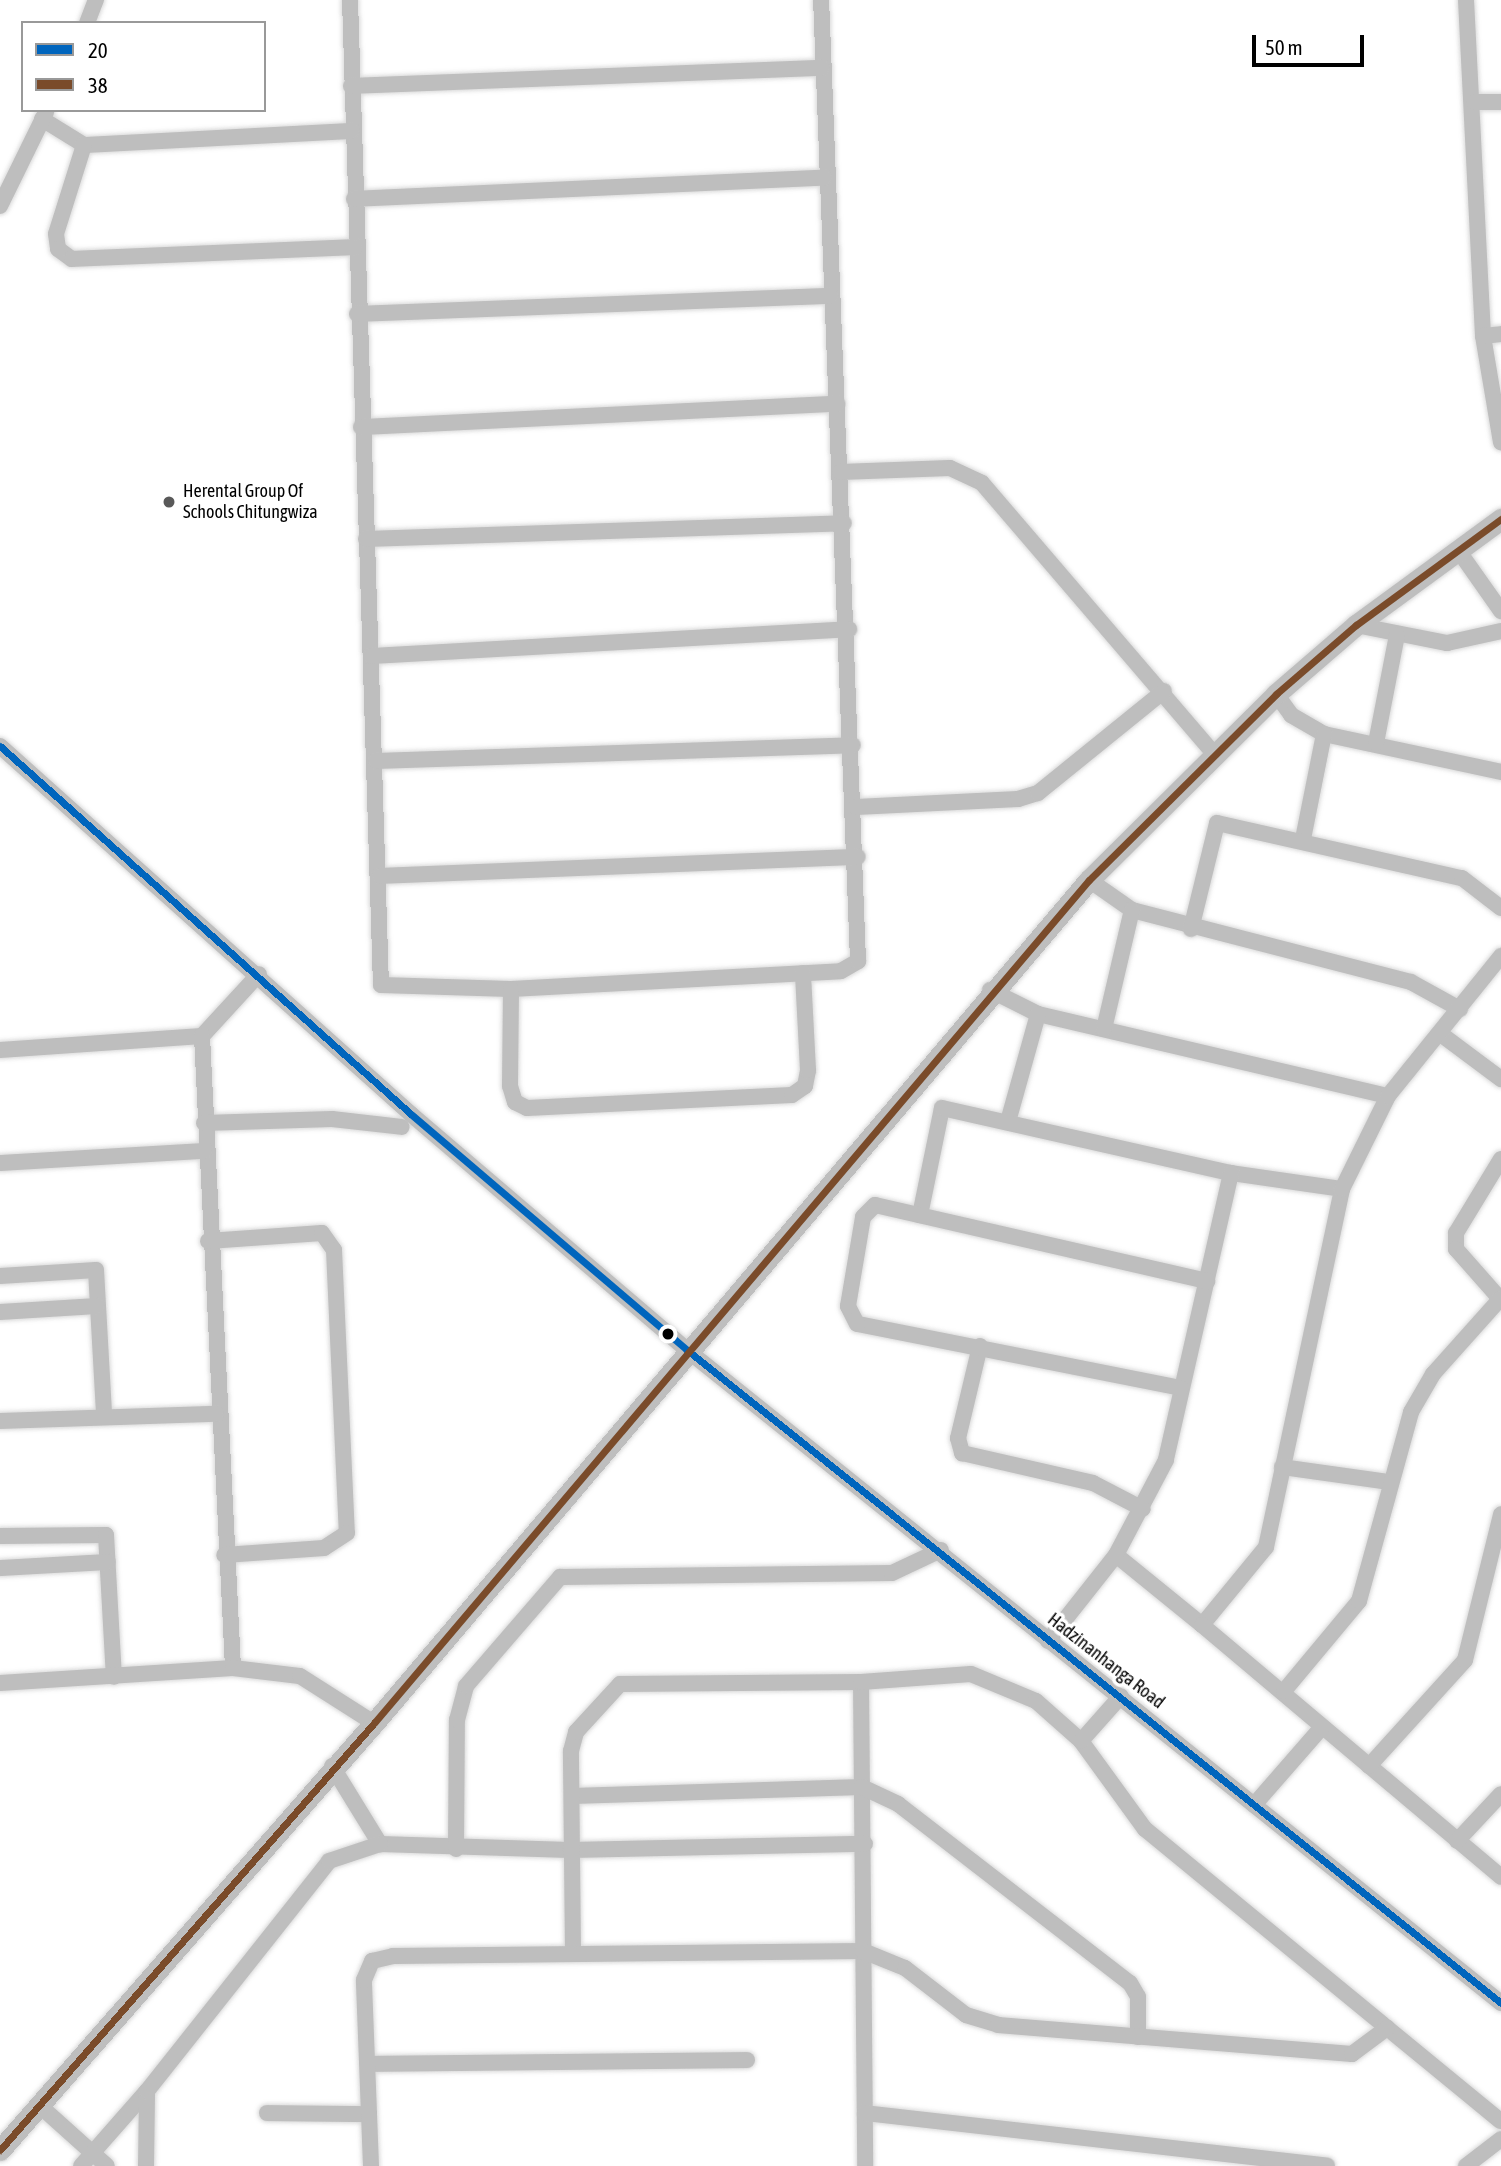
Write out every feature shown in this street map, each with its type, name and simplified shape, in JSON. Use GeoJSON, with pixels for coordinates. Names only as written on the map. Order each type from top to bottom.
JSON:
{"type":"FeatureCollection","features":[{"type":"Feature","properties":{"kind":"main road"},"geometry":{"type":"LineString","coordinates":[[0,2150],[332,1766],[374,1723],[990,990],[1089,880],[1212,751],[1276,694],[1356,625],[1501,519]]}},
{"type":"Feature","properties":{"kind":"street"},"geometry":{"type":"LineString","coordinates":[[87,21],[96,0]]}},
{"type":"Feature","properties":{"kind":"street"},"geometry":{"type":"LineString","coordinates":[[350,0],[355,247],[376,761],[381,985],[510,989],[841,971],[858,961],[858,857],[844,523],[824,178],[821,0]]}},
{"type":"Feature","properties":{"kind":"street"},"geometry":{"type":"LineString","coordinates":[[1466,0],[1474,102],[1483,336],[1501,442]]}},
{"type":"Feature","properties":{"kind":"street"},"geometry":{"type":"LineString","coordinates":[[351,86],[822,68]]}},
{"type":"Feature","properties":{"kind":"street"},"geometry":{"type":"LineString","coordinates":[[1474,102],[1501,102]]}},
{"type":"Feature","properties":{"kind":"street"},"geometry":{"type":"LineString","coordinates":[[0,205],[44,115],[84,145],[352,131]]}},
{"type":"Feature","properties":{"kind":"street"},"geometry":{"type":"LineString","coordinates":[[84,145],[56,234],[58,249],[72,259],[355,247]]}},
{"type":"Feature","properties":{"kind":"street"},"geometry":{"type":"LineString","coordinates":[[354,199],[824,178]]}},
{"type":"Feature","properties":{"kind":"street"},"geometry":{"type":"LineString","coordinates":[[358,314],[831,296]]}},
{"type":"Feature","properties":{"kind":"street"},"geometry":{"type":"LineString","coordinates":[[1483,336],[1501,334]]}},
{"type":"Feature","properties":{"kind":"street"},"geometry":{"type":"LineString","coordinates":[[361,427],[837,404]]}},
{"type":"Feature","properties":{"kind":"street"},"geometry":{"type":"LineString","coordinates":[[840,472],[950,468],[982,483],[1164,691],[1212,751]]}},
{"type":"Feature","properties":{"kind":"street"},"geometry":{"type":"LineString","coordinates":[[366,539],[844,523]]}},
{"type":"Feature","properties":{"kind":"street"},"geometry":{"type":"LineString","coordinates":[[1458,550],[1501,611]]}},
{"type":"Feature","properties":{"kind":"street"},"geometry":{"type":"LineString","coordinates":[[1356,625],[1447,643],[1501,631]]}},
{"type":"Feature","properties":{"kind":"street"},"geometry":{"type":"LineString","coordinates":[[371,656],[849,629]]}},
{"type":"Feature","properties":{"kind":"street"},"geometry":{"type":"LineString","coordinates":[[1376,743],[1397,635]]}},
{"type":"Feature","properties":{"kind":"street"},"geometry":{"type":"LineString","coordinates":[[856,807],[1038,793],[1164,691]]}},
{"type":"Feature","properties":{"kind":"street"},"geometry":{"type":"LineString","coordinates":[[1276,694],[1290,715],[1324,734],[1376,743],[1501,772]]}},
{"type":"Feature","properties":{"kind":"street"},"geometry":{"type":"LineString","coordinates":[[1303,839],[1324,734]]}},
{"type":"Feature","properties":{"kind":"street"},"geometry":{"type":"LineString","coordinates":[[376,761],[853,745]]}},
{"type":"Feature","properties":{"kind":"street","name":"Hadzinanhanga Road"},"geometry":{"type":"LineString","coordinates":[[0,746],[259,974],[412,1115],[687,1350],[941,1550],[1048,1641],[1121,1696],[1501,2003]]}},
{"type":"Feature","properties":{"kind":"street"},"geometry":{"type":"LineString","coordinates":[[1191,929],[1217,823],[1303,839],[1462,878],[1501,908]]}},
{"type":"Feature","properties":{"kind":"street"},"geometry":{"type":"LineString","coordinates":[[380,876],[858,857]]}},
{"type":"Feature","properties":{"kind":"street"},"geometry":{"type":"LineString","coordinates":[[1089,880],[1132,910],[1191,929],[1411,982],[1460,1009]]}},
{"type":"Feature","properties":{"kind":"street"},"geometry":{"type":"LineString","coordinates":[[1104,1029],[1132,910]]}},
{"type":"Feature","properties":{"kind":"street"},"geometry":{"type":"LineString","coordinates":[[1202,1625],[1266,1547],[1342,1189],[1388,1096],[1442,1035],[1501,956]]}},
{"type":"Feature","properties":{"kind":"street"},"geometry":{"type":"LineString","coordinates":[[510,989],[510,1086],[515,1101],[527,1108],[751,1097],[792,1094],[806,1086],[803,973]]}},
{"type":"Feature","properties":{"kind":"street"},"geometry":{"type":"LineString","coordinates":[[0,1050],[202,1036],[259,974]]}},
{"type":"Feature","properties":{"kind":"street"},"geometry":{"type":"LineString","coordinates":[[990,990],[1038,1014],[1388,1096]]}},
{"type":"Feature","properties":{"kind":"street"},"geometry":{"type":"LineString","coordinates":[[1009,1118],[1038,1014]]}},
{"type":"Feature","properties":{"kind":"street"},"geometry":{"type":"LineString","coordinates":[[1442,1035],[1501,1079]]}},
{"type":"Feature","properties":{"kind":"street"},"geometry":{"type":"LineString","coordinates":[[202,1036],[216,1414],[233,1668]]}},
{"type":"Feature","properties":{"kind":"street"},"geometry":{"type":"LineString","coordinates":[[920,1215],[942,1108],[1009,1118],[1231,1173],[1342,1189]]}},
{"type":"Feature","properties":{"kind":"street"},"geometry":{"type":"LineString","coordinates":[[204,1123],[332,1119],[402,1127]]}},
{"type":"Feature","properties":{"kind":"street"},"geometry":{"type":"LineString","coordinates":[[0,1163],[205,1152]]}},
{"type":"Feature","properties":{"kind":"street"},"geometry":{"type":"LineString","coordinates":[[1284,1691],[1359,1601],[1410,1412],[1433,1374],[1501,1299],[1456,1249],[1456,1233],[1501,1158]]}},
{"type":"Feature","properties":{"kind":"street"},"geometry":{"type":"LineString","coordinates":[[1048,1641],[1116,1555],[1166,1460],[1231,1173]]}},
{"type":"Feature","properties":{"kind":"street"},"geometry":{"type":"LineString","coordinates":[[1181,1388],[980,1346],[857,1324],[850,1316],[867,1210],[920,1215],[1207,1281]]}},
{"type":"Feature","properties":{"kind":"street"},"geometry":{"type":"LineString","coordinates":[[208,1241],[321,1233],[334,1250],[347,1533],[324,1548],[225,1555]]}},
{"type":"Feature","properties":{"kind":"street"},"geometry":{"type":"LineString","coordinates":[[0,1276],[96,1270],[104,1415]]}},
{"type":"Feature","properties":{"kind":"street"},"geometry":{"type":"LineString","coordinates":[[0,1312],[97,1306]]}},
{"type":"Feature","properties":{"kind":"street"},"geometry":{"type":"LineString","coordinates":[[980,1346],[958,1438],[962,1453],[1093,1483],[1143,1508]]}},
{"type":"Feature","properties":{"kind":"street"},"geometry":{"type":"LineString","coordinates":[[0,1421],[104,1415],[216,1414]]}},
{"type":"Feature","properties":{"kind":"street"},"geometry":{"type":"LineString","coordinates":[[1282,1467],[1389,1482]]}},
{"type":"Feature","properties":{"kind":"street"},"geometry":{"type":"LineString","coordinates":[[1368,1766],[1465,1660],[1501,1514]]}},
{"type":"Feature","properties":{"kind":"street"},"geometry":{"type":"LineString","coordinates":[[0,1536],[100,1532],[106,1535],[114,1677]]}},
{"type":"Feature","properties":{"kind":"street"},"geometry":{"type":"LineString","coordinates":[[456,1849],[457,1720],[466,1686],[559,1577],[892,1573],[941,1550]]}},
{"type":"Feature","properties":{"kind":"street"},"geometry":{"type":"LineString","coordinates":[[1116,1555],[1284,1691],[1322,1727],[1501,1877]]}},
{"type":"Feature","properties":{"kind":"street"},"geometry":{"type":"LineString","coordinates":[[0,1568],[108,1562]]}},
{"type":"Feature","properties":{"kind":"street"},"geometry":{"type":"LineString","coordinates":[[0,1683],[233,1668],[300,1676],[374,1723]]}},
{"type":"Feature","properties":{"kind":"street"},"geometry":{"type":"LineString","coordinates":[[573,1952],[570,1850],[576,1732],[620,1684],[861,1682],[971,1674],[1036,1701],[1081,1741],[1145,1829],[1501,2121]]}},
{"type":"Feature","properties":{"kind":"street"},"geometry":{"type":"LineString","coordinates":[[861,1682],[865,1844],[865,2166]]}},
{"type":"Feature","properties":{"kind":"street"},"geometry":{"type":"LineString","coordinates":[[1081,1741],[1121,1696]]}},
{"type":"Feature","properties":{"kind":"street"},"geometry":{"type":"LineString","coordinates":[[1254,1805],[1322,1727]]}},
{"type":"Feature","properties":{"kind":"street"},"geometry":{"type":"LineString","coordinates":[[332,1766],[380,1844]]}},
{"type":"Feature","properties":{"kind":"street"},"geometry":{"type":"LineString","coordinates":[[572,1796],[862,1787],[898,1804],[1130,1983],[1138,1997],[1138,2037]]}},
{"type":"Feature","properties":{"kind":"street"},"geometry":{"type":"LineString","coordinates":[[1457,1841],[1501,1794]]}},
{"type":"Feature","properties":{"kind":"street"},"geometry":{"type":"LineString","coordinates":[[87,2160],[147,2091],[329,1861],[380,1844],[456,1849],[570,1850],[865,1844]]}},
{"type":"Feature","properties":{"kind":"street"},"geometry":{"type":"LineString","coordinates":[[371,2166],[364,1980],[372,1961],[573,1952],[863,1951],[905,1968],[977,2021],[1352,2054],[1388,2028]]}},
{"type":"Feature","properties":{"kind":"street"},"geometry":{"type":"LineString","coordinates":[[368,2064],[747,2060]]}},
{"type":"Feature","properties":{"kind":"street"},"geometry":{"type":"LineString","coordinates":[[146,2166],[147,2091]]}},
{"type":"Feature","properties":{"kind":"street"},"geometry":{"type":"LineString","coordinates":[[38,2105],[87,2160],[107,2166]]}},
{"type":"Feature","properties":{"kind":"street"},"geometry":{"type":"LineString","coordinates":[[267,2113],[369,2114]]}},
{"type":"Feature","properties":{"kind":"street"},"geometry":{"type":"LineString","coordinates":[[865,2113],[1225,2161],[1327,2166]]}},
{"type":"Feature","properties":{"kind":"street"},"geometry":{"type":"LineString","coordinates":[[1466,2166],[1501,2139]]}},
{"type":"Feature","properties":{"kind":"transit line","name":"38"},"geometry":{"type":"LineString","coordinates":[[0,2150],[374,1723],[1089,880],[1276,694],[1356,625],[1501,519]]}},
{"type":"Feature","properties":{"kind":"transit line","name":"20"},"geometry":{"type":"LineString","coordinates":[[0,746],[412,1115],[687,1350],[1501,2003]]}},
{"type":"Feature","properties":{"kind":"place","name":"Herental Group Of Schools Chitungwiza"},"geometry":{"type":"Point","coordinates":[169,502]}}]}
